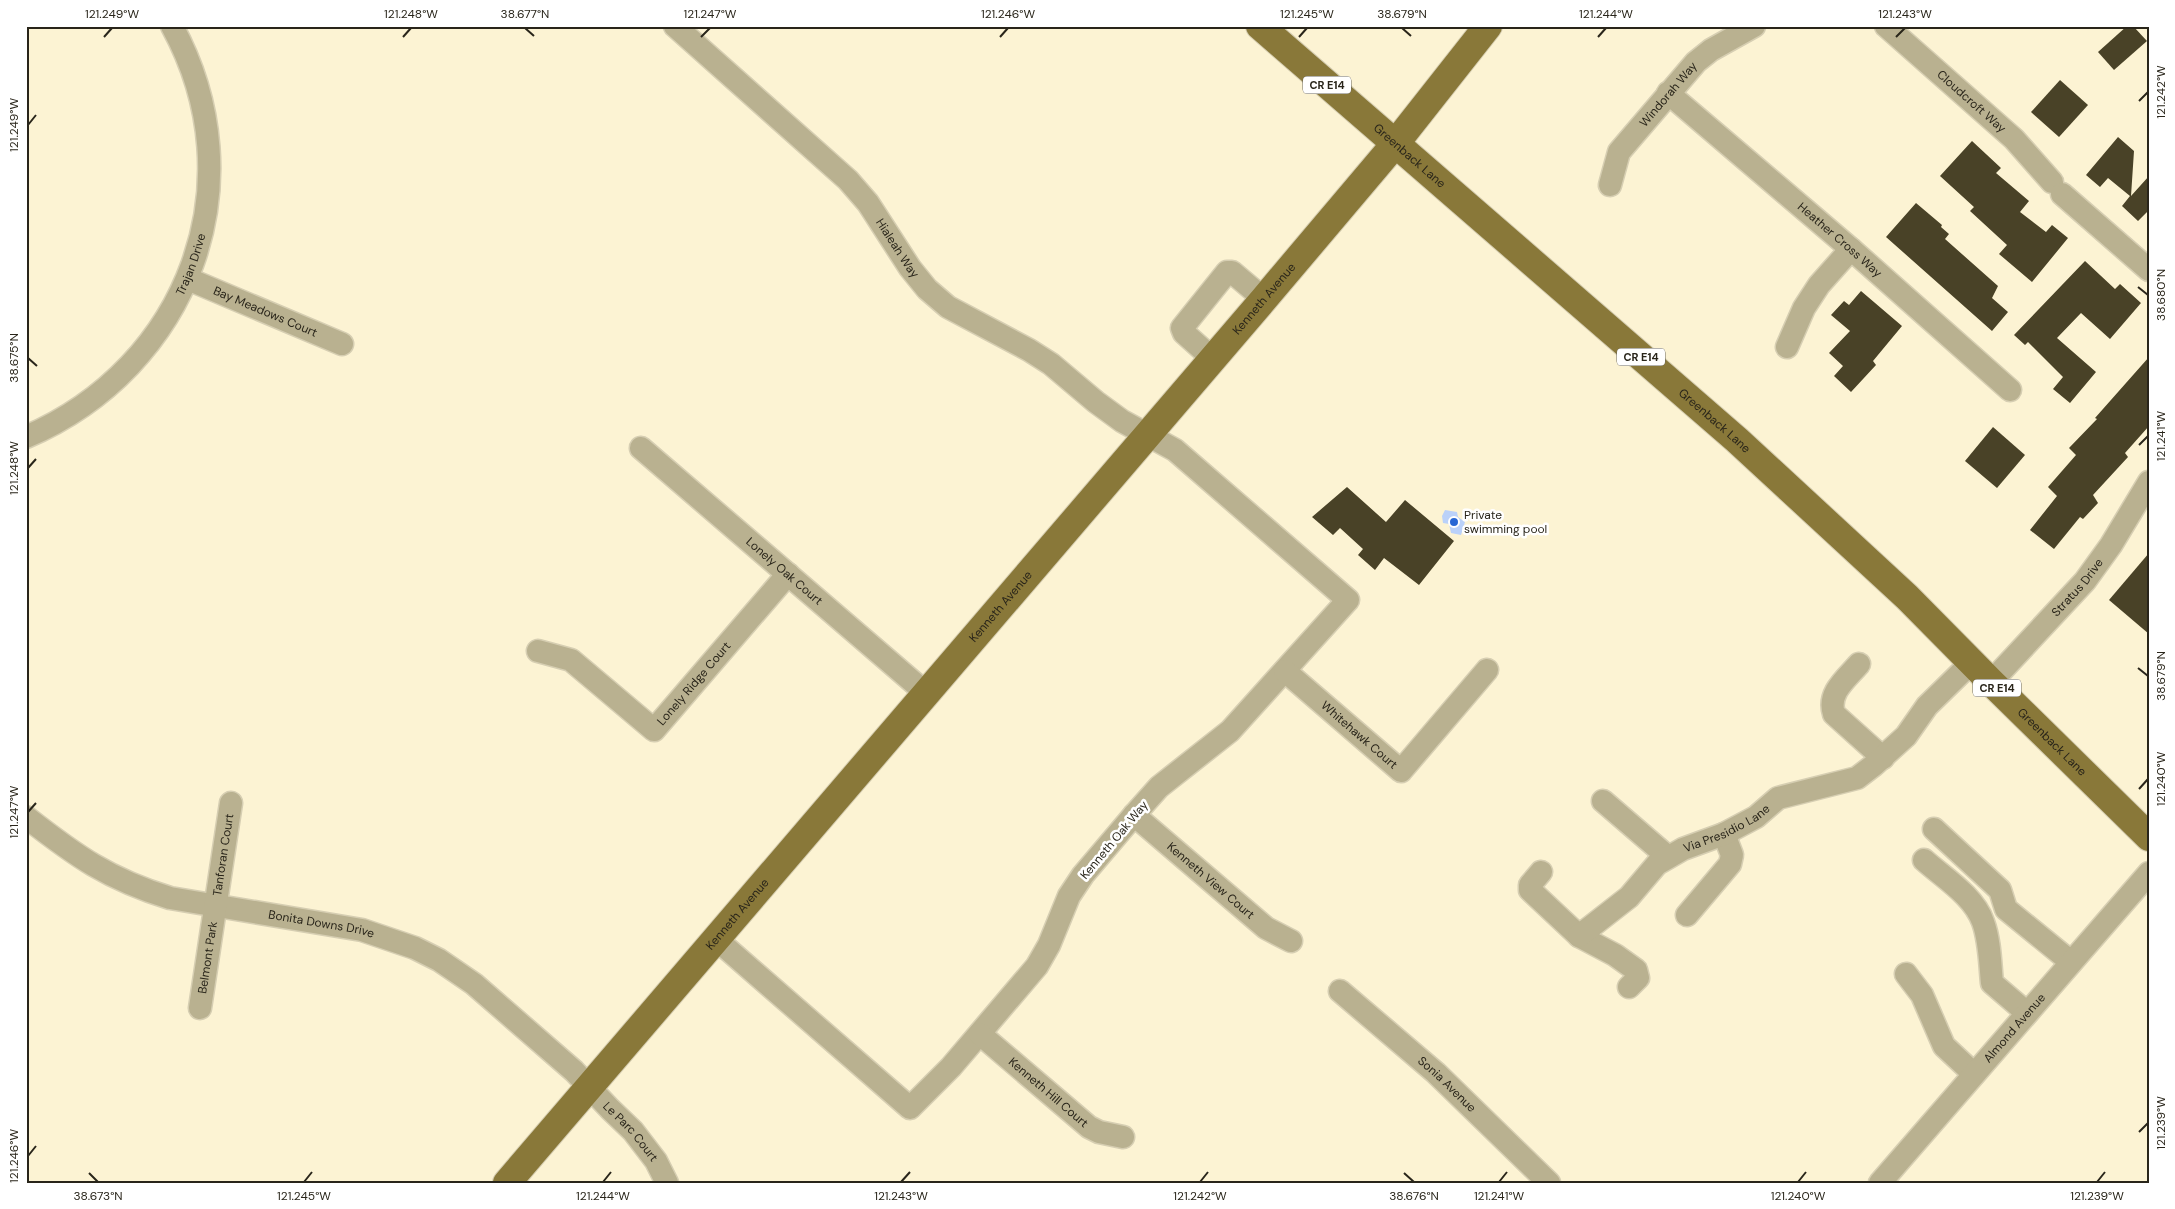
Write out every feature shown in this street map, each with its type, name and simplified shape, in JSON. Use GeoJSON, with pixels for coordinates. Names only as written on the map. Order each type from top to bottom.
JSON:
{"type":"FeatureCollection","features":[{"type":"Feature","properties":{"kind":"main road","name":"Greenback Lane"},"geometry":{"type":"LineString","coordinates":[[1260,26],[1737,440],[1908,597],[1990,682],[2149,837]]}},
{"type":"Feature","properties":{"kind":"main road","name":"Kenneth Avenue"},"geometry":{"type":"LineString","coordinates":[[507,1183],[1264,299],[1395,144],[1484,28]]}},
{"type":"Feature","properties":{"kind":"street","name":"Trajan Drive"},"geometry":{"type":"LineString","coordinates":[[26,437],[72,414],[122,374],[147,347],[164,323],[188,279],[205,222],[210,163],[203,104],[195,75],[172,26]]}},
{"type":"Feature","properties":{"kind":"street","name":"Hialeah Way"},"geometry":{"type":"LineString","coordinates":[[675,26],[848,180],[868,202],[910,268],[948,308],[1051,364],[1096,402],[1122,421],[1147,435]]}},
{"type":"Feature","properties":{"kind":"street","name":"Windorah Way"},"geometry":{"type":"LineString","coordinates":[[1610,185],[1618,152],[1696,62],[1711,50],[1754,26]]}},
{"type":"Feature","properties":{"kind":"street","name":"Cloudcroft Way"},"geometry":{"type":"LineString","coordinates":[[1886,26],[2014,139],[2057,188],[2149,270]]}},
{"type":"Feature","properties":{"kind":"street","name":"Heather Cross Way"},"geometry":{"type":"LineString","coordinates":[[1668,94],[1851,249],[2010,390]]}},
{"type":"Feature","properties":{"kind":"street"},"geometry":{"type":"LineString","coordinates":[[1787,347],[1804,308],[1819,285],[1851,249]]}},
{"type":"Feature","properties":{"kind":"street"},"geometry":{"type":"LineString","coordinates":[[1212,358],[1184,334],[1182,328],[1227,272],[1232,272],[1264,299]]}},
{"type":"Feature","properties":{"kind":"street","name":"Bay Meadows Court"},"geometry":{"type":"LineString","coordinates":[[188,279],[342,344]]}},
{"type":"Feature","properties":{"kind":"street","name":"Kenneth Oak Way"},"geometry":{"type":"LineString","coordinates":[[716,939],[910,1108],[980,1034],[1037,966],[1049,945],[1069,896],[1083,875],[1159,787],[1230,731],[1348,600],[1175,450],[1147,435]]}},
{"type":"Feature","properties":{"kind":"street","name":"Lonely Oak Court"},"geometry":{"type":"LineString","coordinates":[[641,448],[927,694]]}},
{"type":"Feature","properties":{"kind":"street","name":"Stratus Drive"},"geometry":{"type":"LineString","coordinates":[[1990,682],[2085,581],[2111,545],[2149,482]]}},
{"type":"Feature","properties":{"kind":"street","name":"Lonely Ridge Court"},"geometry":{"type":"LineString","coordinates":[[538,651],[571,660],[654,730],[788,574]]}},
{"type":"Feature","properties":{"kind":"street","name":"Via Presidio Lane"},"geometry":{"type":"LineString","coordinates":[[1579,936],[1629,897],[1657,864],[1668,857],[1683,849],[1724,834],[1756,817],[1778,798],[1857,778],[1883,758],[1906,736],[1927,706],[1971,662]]}},
{"type":"Feature","properties":{"kind":"street"},"geometry":{"type":"LineString","coordinates":[[1859,664],[1835,691],[1830,704],[1834,714],[1883,758]]}},
{"type":"Feature","properties":{"kind":"street","name":"Whitehawk Court"},"geometry":{"type":"LineString","coordinates":[[1285,671],[1401,771],[1487,670]]}},
{"type":"Feature","properties":{"kind":"street"},"geometry":{"type":"LineString","coordinates":[[1603,801],[1668,857]]}},
{"type":"Feature","properties":{"kind":"street","name":"Tanforan Court"},"geometry":{"type":"LineString","coordinates":[[215,906],[231,803]]}},
{"type":"Feature","properties":{"kind":"street","name":"Kenneth View Court"},"geometry":{"type":"LineString","coordinates":[[1134,815],[1266,928],[1291,941]]}},
{"type":"Feature","properties":{"kind":"street","name":"Bonita Downs Drive"},"geometry":{"type":"LineString","coordinates":[[26,817],[73,854],[99,870],[140,889],[170,898],[362,930],[415,948],[439,960],[474,984],[574,1071],[589,1087]]}},
{"type":"Feature","properties":{"kind":"street"},"geometry":{"type":"LineString","coordinates":[[1934,829],[2000,890],[2006,909],[2071,962]]}},
{"type":"Feature","properties":{"kind":"street"},"geometry":{"type":"LineString","coordinates":[[1687,915],[1730,864],[1732,855],[1724,834]]}},
{"type":"Feature","properties":{"kind":"street"},"geometry":{"type":"LineString","coordinates":[[1924,860],[1972,902],[1982,921],[1987,937],[1992,983],[2026,1013]]}},
{"type":"Feature","properties":{"kind":"street"},"geometry":{"type":"LineString","coordinates":[[1541,872],[1530,885],[1530,890],[1579,936],[1636,970],[1638,978],[1629,986]]}},
{"type":"Feature","properties":{"kind":"street","name":"Almond Avenue"},"geometry":{"type":"LineString","coordinates":[[1880,1183],[2149,873]]}},
{"type":"Feature","properties":{"kind":"street","name":"Belmont Park"},"geometry":{"type":"LineString","coordinates":[[200,1008],[215,906]]}},
{"type":"Feature","properties":{"kind":"street"},"geometry":{"type":"LineString","coordinates":[[1906,974],[1922,995],[1944,1046],[1974,1074]]}},
{"type":"Feature","properties":{"kind":"street","name":"Sonia Avenue"},"geometry":{"type":"LineString","coordinates":[[1340,991],[1436,1073],[1549,1183]]}},
{"type":"Feature","properties":{"kind":"street","name":"Kenneth Hill Court"},"geometry":{"type":"LineString","coordinates":[[980,1034],[1089,1127],[1099,1132],[1123,1137]]}},
{"type":"Feature","properties":{"kind":"street","name":"Le Parc Court"},"geometry":{"type":"LineString","coordinates":[[589,1087],[643,1141],[656,1161],[666,1183]]}},
{"type":"Feature","properties":{"kind":"water","name":"Private swimming pool"},"geometry":{"type":"Polygon","coordinates":[[[1445,510],[1457,512],[1458,517],[1465,522],[1461,535],[1451,533],[1449,524],[1443,523],[1442,516],[1445,510]]]}},
{"type":"Feature","properties":{"kind":"building"},"geometry":{"type":"Polygon","coordinates":[[[2127,26],[2133,26],[2147,41],[2114,70],[2098,52],[2127,26]]]}},
{"type":"Feature","properties":{"kind":"building"},"geometry":{"type":"Polygon","coordinates":[[[2060,80],[2088,105],[2059,137],[2031,112],[2060,80]]]}},
{"type":"Feature","properties":{"kind":"building"},"geometry":{"type":"Polygon","coordinates":[[[2118,137],[2134,151],[2131,196],[2149,176],[2149,210],[2138,221],[2122,206],[2130,196],[2108,178],[2100,187],[2086,175],[2118,137]]]}},
{"type":"Feature","properties":{"kind":"building"},"geometry":{"type":"Polygon","coordinates":[[[1972,141],[2001,168],[1996,173],[2029,201],[2020,212],[2046,232],[2052,225],[2068,238],[2032,282],[1999,254],[2007,245],[1970,211],[1974,207],[1940,176],[1972,141]]]}},
{"type":"Feature","properties":{"kind":"building"},"geometry":{"type":"Polygon","coordinates":[[[1916,203],[1942,225],[1941,227],[1949,234],[1945,239],[1998,286],[1992,298],[2008,312],[1992,331],[1886,237],[1916,203]]]}},
{"type":"Feature","properties":{"kind":"building"},"geometry":{"type":"Polygon","coordinates":[[[2085,261],[2115,289],[2120,284],[2141,303],[2110,339],[2081,313],[2057,338],[2096,372],[2070,403],[2053,389],[2063,377],[2028,342],[2025,345],[2014,335],[2085,261]]]}},
{"type":"Feature","properties":{"kind":"building"},"geometry":{"type":"Polygon","coordinates":[[[1861,291],[1902,326],[1873,361],[1876,365],[1851,392],[1834,376],[1843,366],[1829,353],[1850,331],[1831,315],[1844,301],[1849,305],[1861,291]]]}},
{"type":"Feature","properties":{"kind":"building"},"geometry":{"type":"Polygon","coordinates":[[[2149,357],[2149,426],[2125,453],[2128,457],[2093,495],[2098,503],[2083,519],[2080,517],[2054,549],[2030,530],[2057,496],[2048,487],[2076,455],[2069,448],[2097,419],[2095,418],[2149,357]]]}},
{"type":"Feature","properties":{"kind":"building"},"geometry":{"type":"Polygon","coordinates":[[[1993,427],[2025,455],[1997,488],[1965,461],[1993,427]]]}},
{"type":"Feature","properties":{"kind":"building"},"geometry":{"type":"Polygon","coordinates":[[[1347,487],[1386,522],[1405,500],[1454,541],[1419,585],[1384,558],[1375,570],[1358,555],[1363,549],[1340,528],[1333,535],[1312,517],[1347,487]]]}},
{"type":"Feature","properties":{"kind":"building"},"geometry":{"type":"Polygon","coordinates":[[[2149,553],[2149,634],[2109,600],[2149,553]]]}},
{"type":"Feature","properties":{"kind":"place","name":"Private swimming pool"},"geometry":{"type":"Point","coordinates":[1454,522]}}]}
